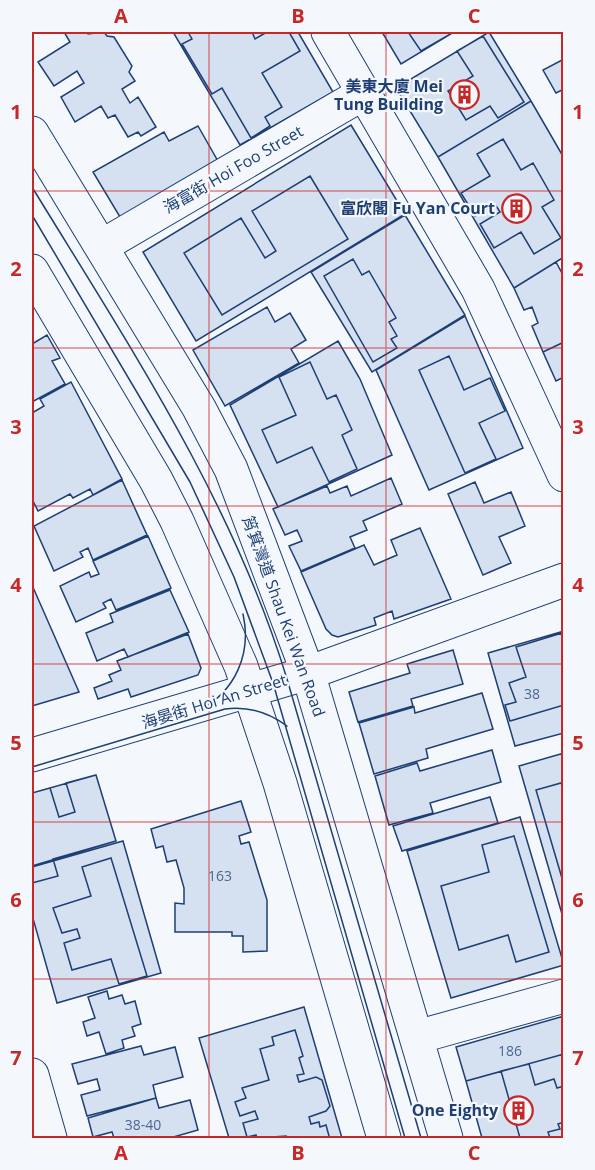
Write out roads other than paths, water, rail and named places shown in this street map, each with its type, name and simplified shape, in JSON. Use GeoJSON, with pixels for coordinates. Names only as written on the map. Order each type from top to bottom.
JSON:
{"type":"FeatureCollection","features":[{"type":"Feature","properties":{"kind":"main road"},"geometry":{"type":"LineString","coordinates":[[328,32],[478,289],[564,475]]}},
{"type":"Feature","properties":{"kind":"main road","name":"海富街 Hoi Foo Street"},"geometry":{"type":"LineString","coordinates":[[102,246],[364,93]]}},
{"type":"Feature","properties":{"kind":"main road","name":"筲箕灣道 Shau Kei Wan Road"},"geometry":{"type":"LineString","coordinates":[[32,133],[199,408],[231,469],[308,673],[446,1138]]}},
{"type":"Feature","properties":{"kind":"main road"},"geometry":{"type":"LineString","coordinates":[[34,280],[166,501],[250,691],[384,1138]]}},
{"type":"Feature","properties":{"kind":"main road","name":"海晏街 Hoi An Street"},"geometry":{"type":"LineString","coordinates":[[32,755],[308,673],[564,580]]}},
{"type":"Feature","properties":{"kind":"main road"},"geometry":{"type":"LineString","coordinates":[[417,1037],[564,996]]}},
{"type":"Feature","properties":{"kind":"main road"},"geometry":{"type":"LineString","coordinates":[[32,1075],[50,1138]]}},
{"type":"Feature","properties":{"kind":"tram line"},"geometry":{"type":"LineString","coordinates":[[32,187],[141,365],[208,487],[238,549],[287,679],[421,1138]]}},
{"type":"Feature","properties":{"kind":"tram line"},"geometry":{"type":"LineString","coordinates":[[32,215],[190,482],[234,577],[273,683],[405,1138]]}},
{"type":"Feature","properties":{"kind":"tram line"},"geometry":{"type":"LineString","coordinates":[[200,710],[223,693],[238,670],[245,643],[243,614]]}},
{"type":"Feature","properties":{"kind":"tram line"},"geometry":{"type":"LineString","coordinates":[[32,767],[225,709],[241,708],[257,711],[287,726]]}},
{"type":"Feature","properties":{"kind":"place","name":"美東大廈 Mei Tung Building"},"geometry":{"type":"Point","coordinates":[464,95]}},
{"type":"Feature","properties":{"kind":"place","name":"富欣閣 Fu Yan Court"},"geometry":{"type":"Point","coordinates":[516,208]}},
{"type":"Feature","properties":{"kind":"place","name":"One Eighty"},"geometry":{"type":"Point","coordinates":[519,1110]}}]}
